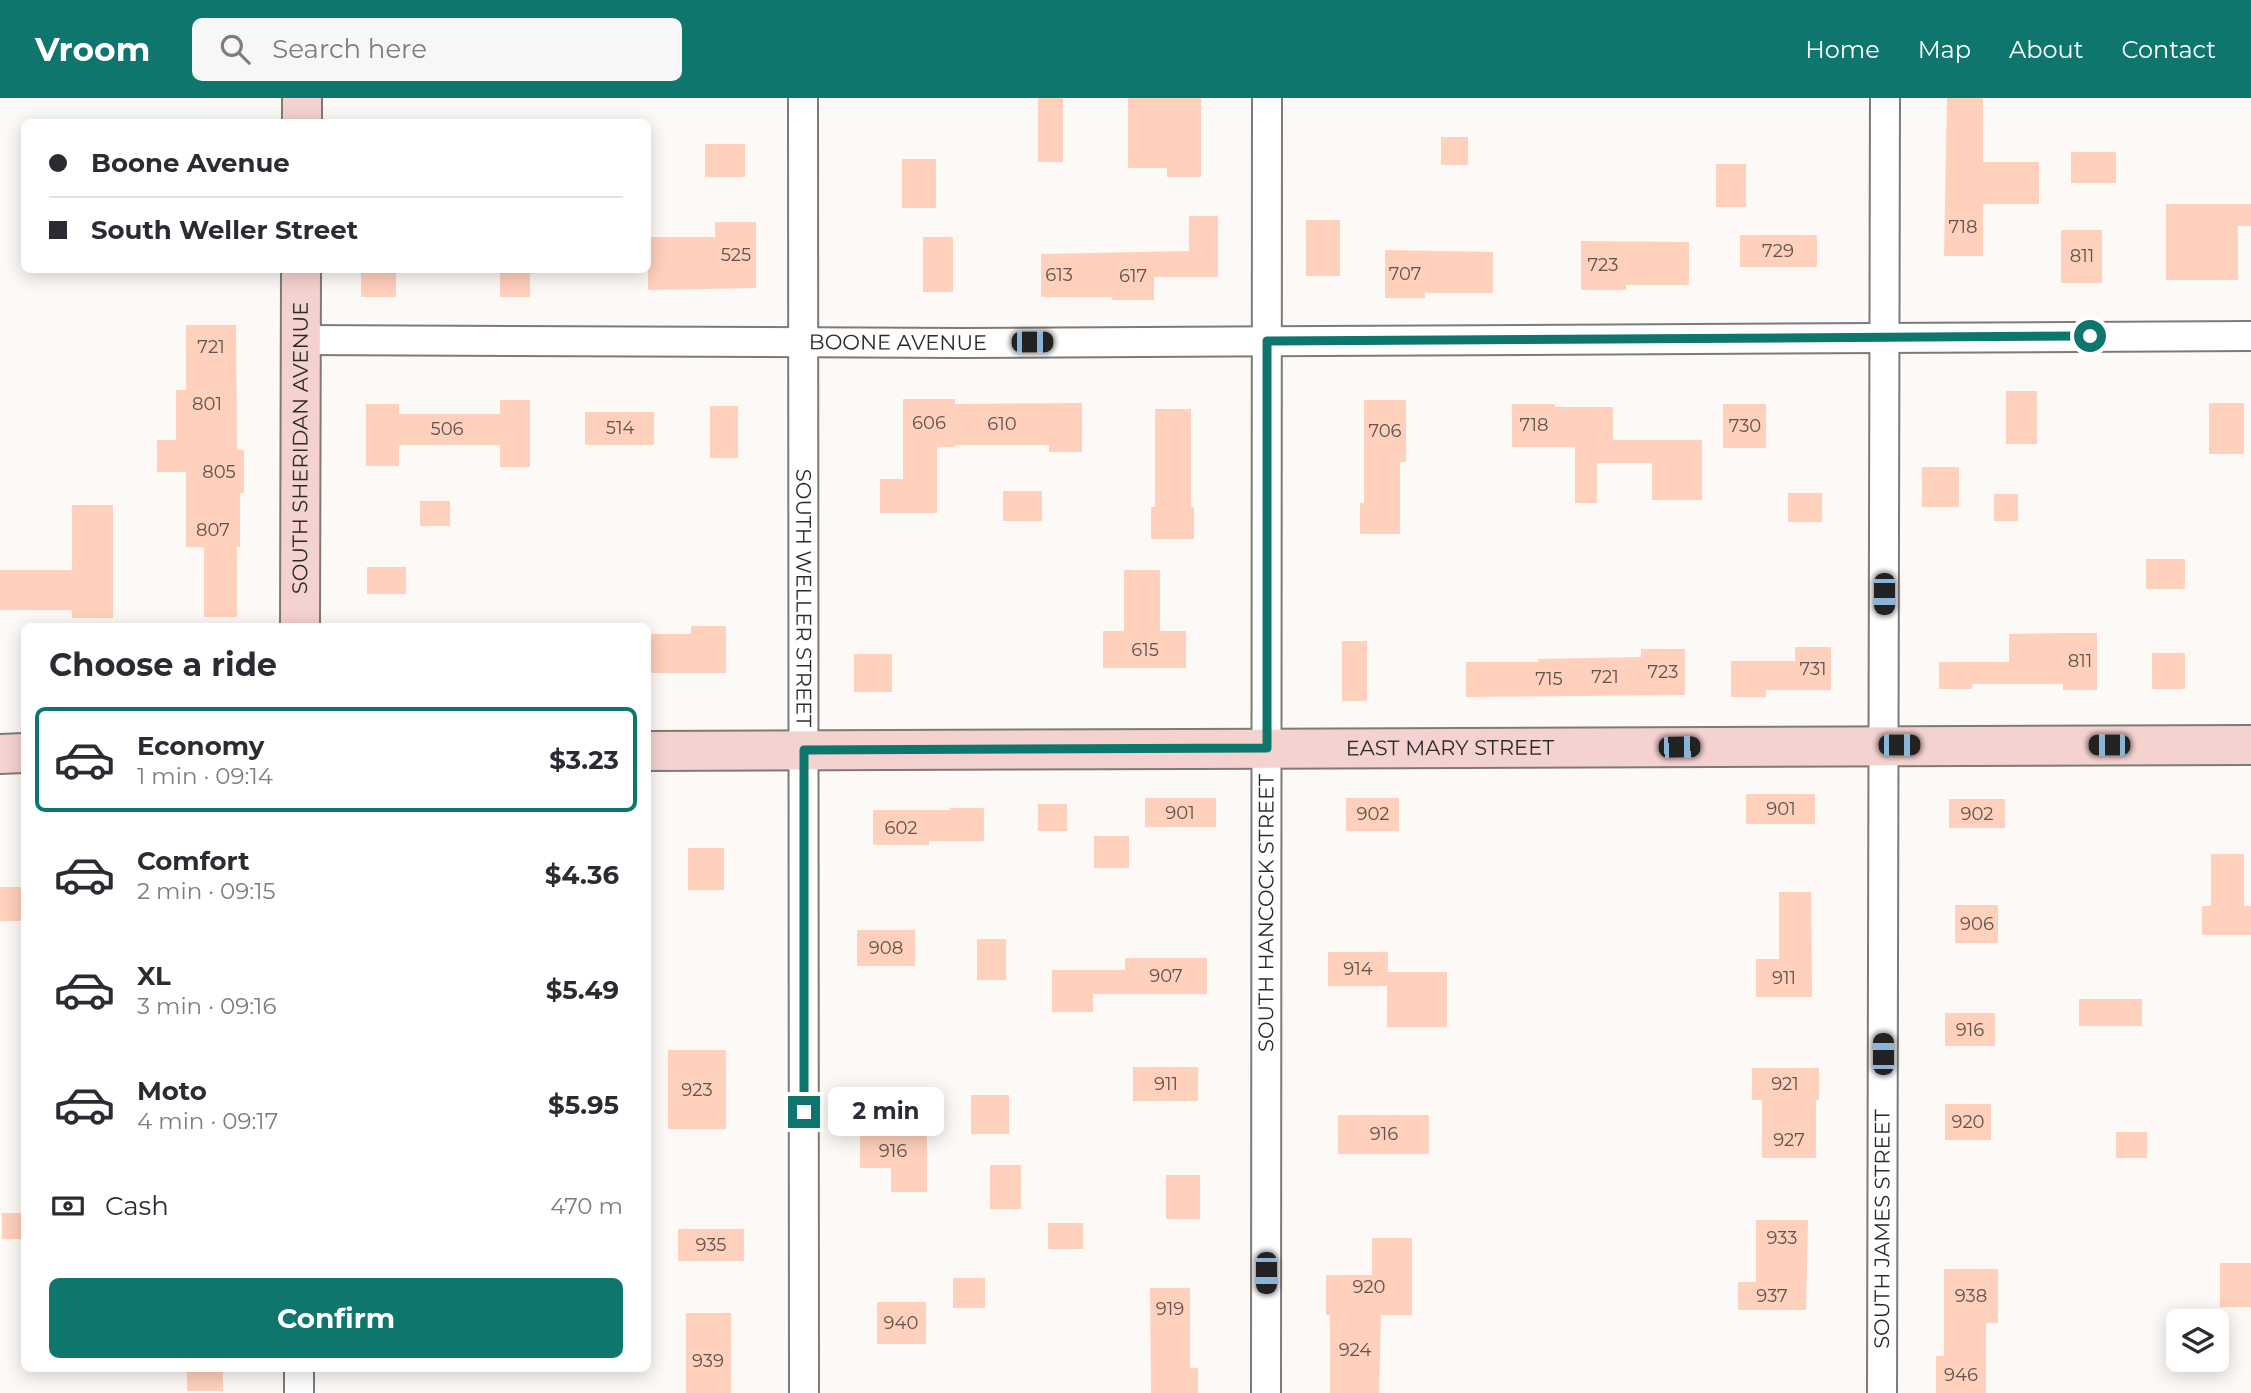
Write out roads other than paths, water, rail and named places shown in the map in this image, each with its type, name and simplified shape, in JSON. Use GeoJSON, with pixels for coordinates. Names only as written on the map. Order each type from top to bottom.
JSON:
{"type":"FeatureCollection","features":[{"type":"Feature","properties":{"kind":"main road"},"geometry":{"type":"LineString","coordinates":[[302,98],[302,119]]}},
{"type":"Feature","properties":{"kind":"main road","name":"SOUTH SHERIDAN AVENUE"},"geometry":{"type":"LineString","coordinates":[[300,623],[301,273]]}},
{"type":"Feature","properties":{"kind":"main road","name":"EAST MARY STREET"},"geometry":{"type":"LineString","coordinates":[[651,751],[2251,745]]}},
{"type":"Feature","properties":{"kind":"main road"},"geometry":{"type":"LineString","coordinates":[[0,754],[21,754]]}},
{"type":"Feature","properties":{"kind":"street","name":"SOUTH WELLER STREET"},"geometry":{"type":"LineString","coordinates":[[803,98],[804,1393]]}},
{"type":"Feature","properties":{"kind":"street","name":"SOUTH HANCOCK STREET"},"geometry":{"type":"LineString","coordinates":[[1266,1393],[1267,98]]}},
{"type":"Feature","properties":{"kind":"street","name":"SOUTH JAMES STREET"},"geometry":{"type":"LineString","coordinates":[[1882,1393],[1885,98]]}},
{"type":"Feature","properties":{"kind":"street","name":"BOONE AVENUE"},"geometry":{"type":"LineString","coordinates":[[301,340],[803,342],[2251,336]]}},
{"type":"Feature","properties":{"kind":"street"},"geometry":{"type":"LineString","coordinates":[[299,1372],[299,1393]]}}]}
